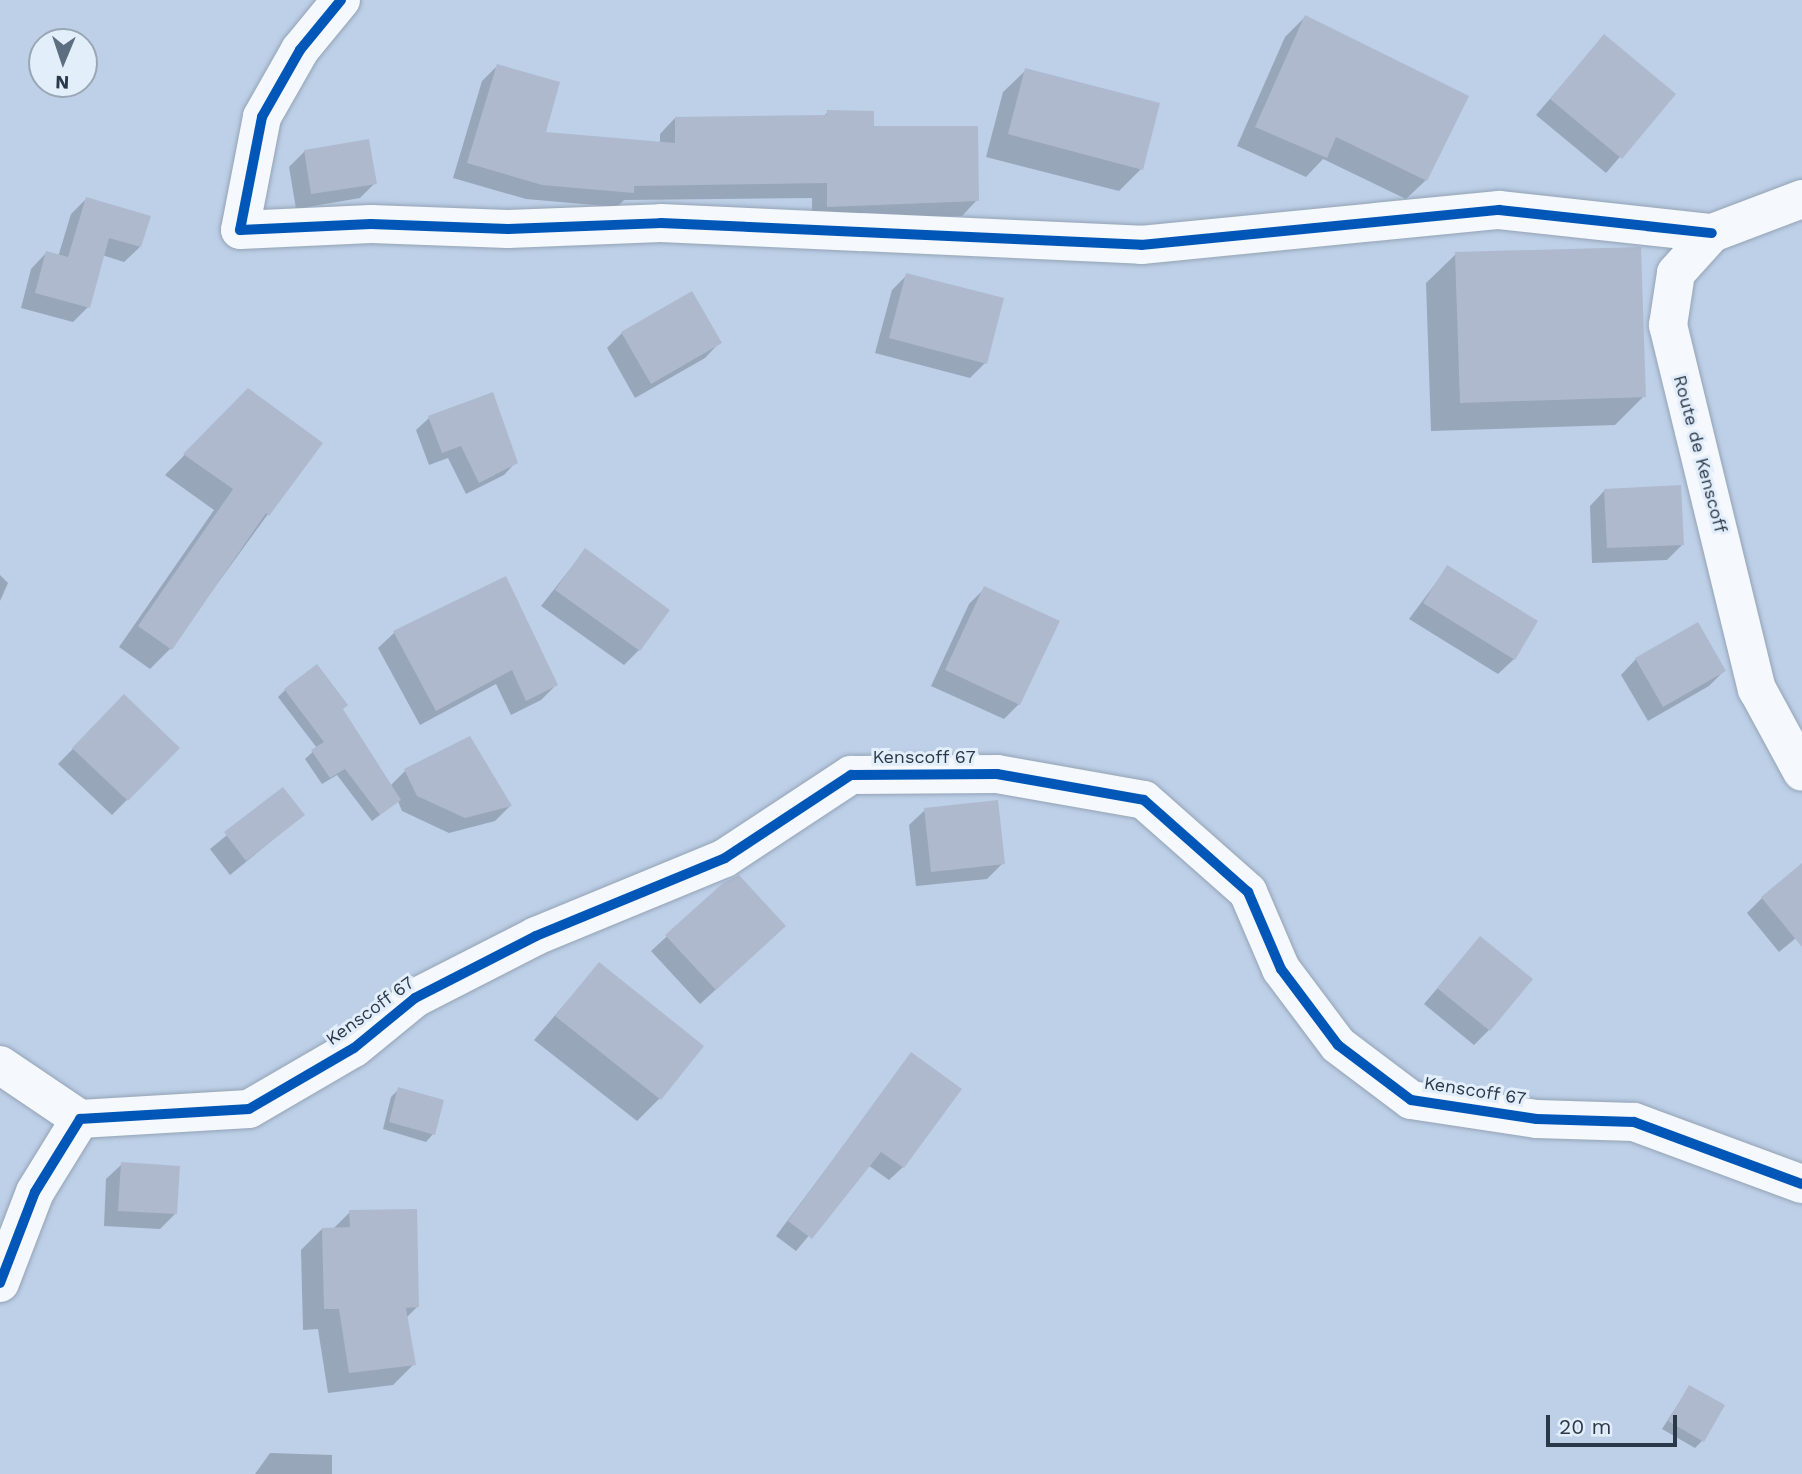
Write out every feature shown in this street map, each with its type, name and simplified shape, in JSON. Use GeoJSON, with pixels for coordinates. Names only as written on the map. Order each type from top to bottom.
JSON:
{"type":"FeatureCollection","features":[{"type":"Feature","properties":{"kind":"street"},"geometry":{"type":"LineString","coordinates":[[341,0],[300,50],[262,117],[240,230],[371,224],[508,229],[661,223],[1141,245],[1499,210],[1712,233]]}},
{"type":"Feature","properties":{"kind":"street","name":"Route de Kenscoff"},"geometry":{"type":"LineString","coordinates":[[1802,199],[1712,233],[1676,273],[1668,325],[1757,689],[1802,772]]}},
{"type":"Feature","properties":{"kind":"street","name":"Kenscoff 67"},"geometry":{"type":"LineString","coordinates":[[80,1119],[249,1109],[354,1048],[415,998],[536,936],[725,858],[850,775],[997,774],[1144,800],[1248,892],[1281,969],[1338,1045],[1410,1100],[1537,1118],[1634,1122],[1802,1184]]}},
{"type":"Feature","properties":{"kind":"street"},"geometry":{"type":"LineString","coordinates":[[0,1065],[80,1119],[35,1192],[0,1283]]}},
{"type":"Feature","properties":{"kind":"building"},"geometry":{"type":"Polygon","coordinates":[[[1305,15],[1469,96],[1427,181],[1336,137],[1327,158],[1255,127],[1305,15]]]}},
{"type":"Feature","properties":{"kind":"building"},"geometry":{"type":"Polygon","coordinates":[[[1604,34],[1676,94],[1622,159],[1550,99],[1604,34]]]}},
{"type":"Feature","properties":{"kind":"building"},"geometry":{"type":"Polygon","coordinates":[[[497,64],[560,82],[546,132],[675,143],[675,117],[827,115],[827,110],[874,111],[874,126],[978,126],[979,201],[827,207],[827,183],[634,186],[634,193],[542,185],[467,163],[497,64]]]}},
{"type":"Feature","properties":{"kind":"building"},"geometry":{"type":"Polygon","coordinates":[[[1025,68],[1160,103],[1143,170],[1008,134],[1025,68]]]}},
{"type":"Feature","properties":{"kind":"building"},"geometry":{"type":"Polygon","coordinates":[[[369,139],[377,184],[311,194],[304,150],[369,139]]]}},
{"type":"Feature","properties":{"kind":"building"},"geometry":{"type":"Polygon","coordinates":[[[86,197],[151,216],[141,247],[109,238],[90,308],[35,293],[46,251],[68,257],[86,197]]]}},
{"type":"Feature","properties":{"kind":"building"},"geometry":{"type":"Polygon","coordinates":[[[1641,247],[1646,397],[1460,403],[1455,252],[1641,247]]]}},
{"type":"Feature","properties":{"kind":"building"},"geometry":{"type":"Polygon","coordinates":[[[906,273],[1004,298],[987,364],[889,338],[906,273]]]}},
{"type":"Feature","properties":{"kind":"building"},"geometry":{"type":"Polygon","coordinates":[[[692,291],[722,343],[651,384],[621,332],[692,291]]]}},
{"type":"Feature","properties":{"kind":"building"},"geometry":{"type":"Polygon","coordinates":[[[248,388],[323,443],[269,516],[266,513],[172,650],[138,626],[233,489],[183,454],[248,388]]]}},
{"type":"Feature","properties":{"kind":"building"},"geometry":{"type":"Polygon","coordinates":[[[493,392],[518,463],[479,483],[461,446],[442,453],[428,416],[493,392]]]}},
{"type":"Feature","properties":{"kind":"building"},"geometry":{"type":"Polygon","coordinates":[[[1681,485],[1684,545],[1607,548],[1604,489],[1681,485]]]}},
{"type":"Feature","properties":{"kind":"building"},"geometry":{"type":"Polygon","coordinates":[[[585,548],[670,610],[640,651],[555,590],[585,548]]]}},
{"type":"Feature","properties":{"kind":"building"},"geometry":{"type":"Polygon","coordinates":[[[1447,565],[1538,621],[1515,660],[1423,603],[1447,565]]]}},
{"type":"Feature","properties":{"kind":"building"},"geometry":{"type":"Polygon","coordinates":[[[506,576],[558,685],[526,701],[512,670],[436,711],[393,631],[506,576]]]}},
{"type":"Feature","properties":{"kind":"building"},"geometry":{"type":"Polygon","coordinates":[[[984,586],[1060,621],[1020,705],[945,670],[984,586]]]}},
{"type":"Feature","properties":{"kind":"building"},"geometry":{"type":"Polygon","coordinates":[[[1698,622],[1726,671],[1663,707],[1635,658],[1698,622]]]}},
{"type":"Feature","properties":{"kind":"building"},"geometry":{"type":"Polygon","coordinates":[[[317,664],[348,705],[343,709],[401,800],[380,815],[345,769],[330,778],[311,750],[324,742],[284,689],[317,664]]]}},
{"type":"Feature","properties":{"kind":"building"},"geometry":{"type":"Polygon","coordinates":[[[124,694],[180,748],[128,801],[72,748],[124,694]]]}},
{"type":"Feature","properties":{"kind":"building"},"geometry":{"type":"Polygon","coordinates":[[[470,736],[512,806],[465,818],[417,796],[404,769],[470,736]]]}},
{"type":"Feature","properties":{"kind":"building"},"geometry":{"type":"Polygon","coordinates":[[[283,787],[305,815],[246,861],[224,832],[283,787]]]}},
{"type":"Feature","properties":{"kind":"building"},"geometry":{"type":"Polygon","coordinates":[[[998,800],[1005,864],[931,872],[924,808],[998,800]]]}},
{"type":"Feature","properties":{"kind":"building"},"geometry":{"type":"Polygon","coordinates":[[[1802,863],[1802,947],[1761,897],[1802,863]]]}},
{"type":"Feature","properties":{"kind":"building"},"geometry":{"type":"Polygon","coordinates":[[[739,875],[786,926],[716,990],[665,935],[723,883],[739,875]]]}},
{"type":"Feature","properties":{"kind":"building"},"geometry":{"type":"Polygon","coordinates":[[[1480,936],[1533,979],[1490,1031],[1437,988],[1480,936]]]}},
{"type":"Feature","properties":{"kind":"building"},"geometry":{"type":"Polygon","coordinates":[[[599,962],[704,1046],[661,1100],[555,1016],[599,962]]]}},
{"type":"Feature","properties":{"kind":"building"},"geometry":{"type":"Polygon","coordinates":[[[911,1052],[962,1089],[904,1168],[881,1152],[812,1239],[788,1221],[911,1052]]]}},
{"type":"Feature","properties":{"kind":"building"},"geometry":{"type":"Polygon","coordinates":[[[398,1087],[444,1100],[435,1135],[389,1122],[398,1087]]]}},
{"type":"Feature","properties":{"kind":"building"},"geometry":{"type":"Polygon","coordinates":[[[121,1162],[180,1166],[177,1214],[118,1211],[121,1162]]]}},
{"type":"Feature","properties":{"kind":"building"},"geometry":{"type":"Polygon","coordinates":[[[417,1209],[419,1307],[406,1308],[416,1365],[349,1373],[339,1309],[324,1309],[322,1228],[350,1227],[349,1210],[417,1209]]]}},
{"type":"Feature","properties":{"kind":"building"},"geometry":{"type":"Polygon","coordinates":[[[1689,1385],[1725,1405],[1704,1442],[1668,1421],[1689,1385]]]}},
{"type":"Feature","properties":{"kind":"cycle path"},"geometry":{"type":"LineString","coordinates":[[341,0],[300,50],[262,117],[240,230],[371,224],[508,229],[661,223],[1141,245],[1499,210],[1712,233]]}},
{"type":"Feature","properties":{"kind":"cycle path"},"geometry":{"type":"LineString","coordinates":[[0,1283],[35,1192],[80,1119],[249,1109],[354,1048],[415,998],[536,936],[725,858],[851,775],[997,774],[1144,800],[1248,892],[1281,969],[1338,1045],[1411,1100],[1537,1119],[1634,1122],[1802,1184]]}}]}
